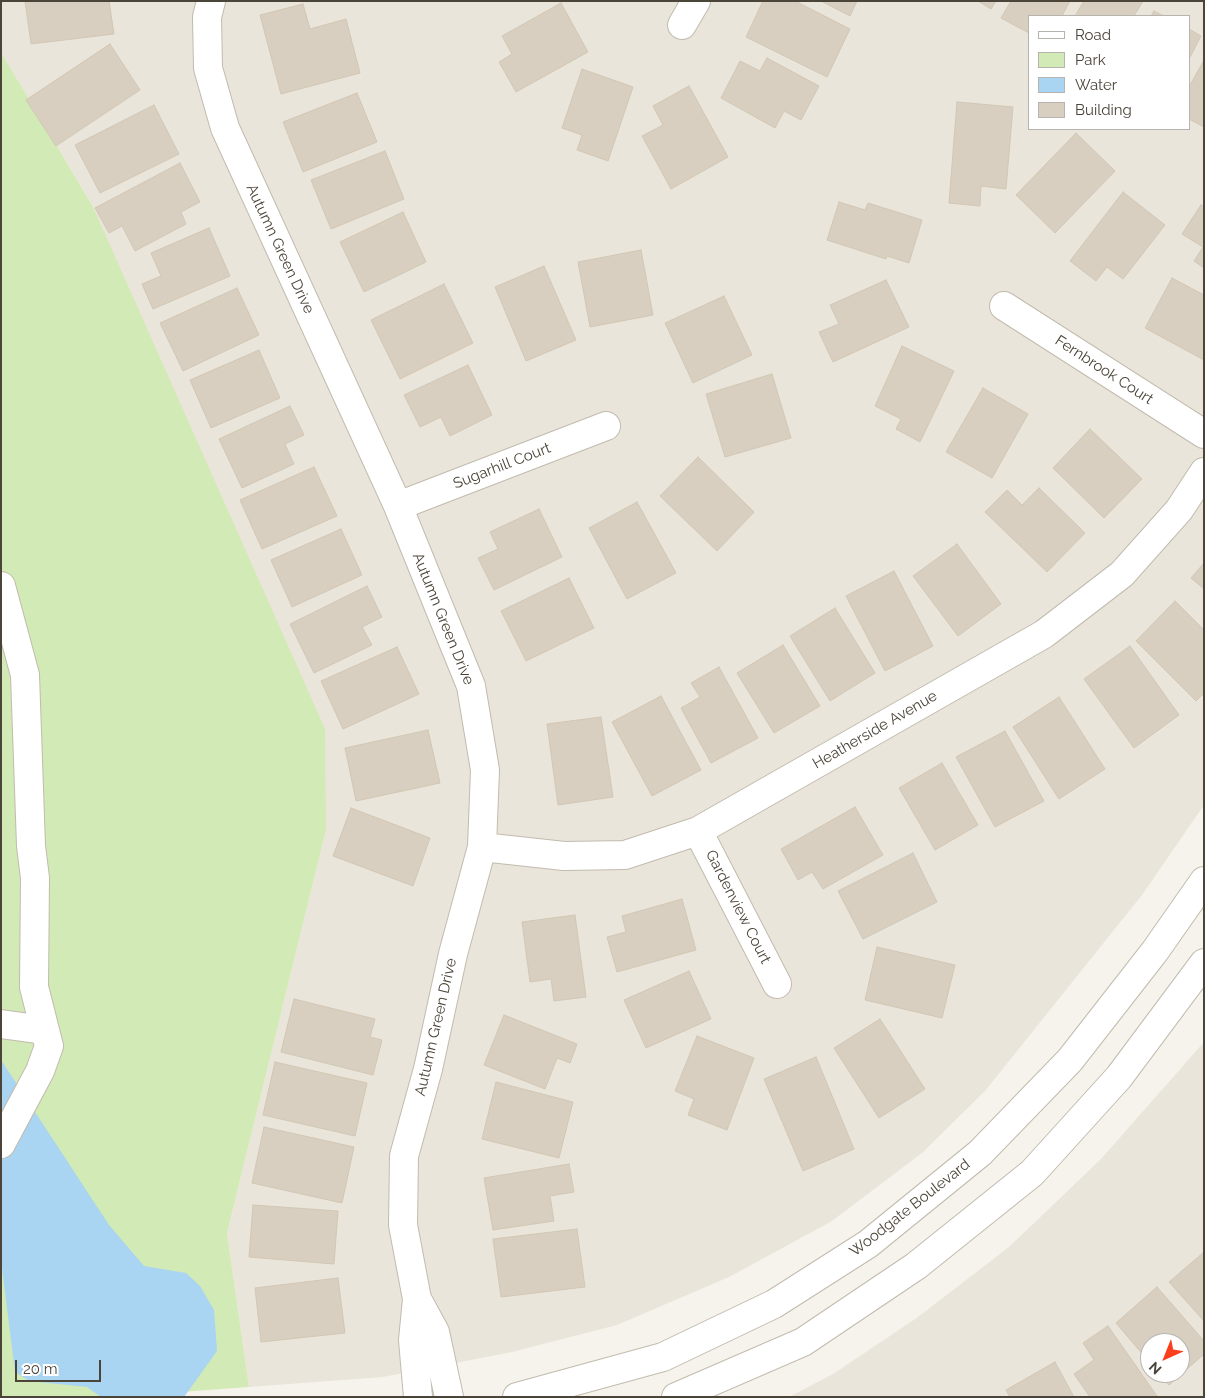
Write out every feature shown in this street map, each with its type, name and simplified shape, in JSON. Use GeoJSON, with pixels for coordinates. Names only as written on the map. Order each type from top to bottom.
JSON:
{"type":"FeatureCollection","features":[{"type":"Feature","properties":{"kind":"street","name":"Autumn Green Drive"},"geometry":{"type":"LineString","coordinates":[[211,1],[207,17],[208,68],[225,128],[398,506],[471,686],[485,770],[482,847],[453,954],[428,1069],[404,1156],[403,1226],[417,1299],[413,1340],[418,1397]]}},
{"type":"Feature","properties":{"kind":"street"},"geometry":{"type":"LineString","coordinates":[[682,24],[696,1]]}},
{"type":"Feature","properties":{"kind":"street","name":"Fernbrook Court"},"geometry":{"type":"LineString","coordinates":[[1004,306],[1204,434]]}},
{"type":"Feature","properties":{"kind":"street","name":"Sugarhill Court"},"geometry":{"type":"LineString","coordinates":[[398,506],[606,426]]}},
{"type":"Feature","properties":{"kind":"street","name":"Heatherside Avenue"},"geometry":{"type":"LineString","coordinates":[[482,847],[564,856],[625,855],[698,831],[1044,634],[1122,574],[1179,510],[1204,472]]}},
{"type":"Feature","properties":{"kind":"street"},"geometry":{"type":"LineString","coordinates":[[1,586],[25,675],[31,846],[35,878],[34,987],[49,1046],[40,1072],[1,1144]]}},
{"type":"Feature","properties":{"kind":"street","name":"Gardenview Court"},"geometry":{"type":"LineString","coordinates":[[698,831],[777,984]]}},
{"type":"Feature","properties":{"kind":"street","name":"Woodgate Boulevard"},"geometry":{"type":"LineString","coordinates":[[517,1397],[663,1357],[774,1304],[868,1244],[980,1153],[1070,1060],[1155,952],[1204,881]]}},
{"type":"Feature","properties":{"kind":"street"},"geometry":{"type":"LineString","coordinates":[[676,1397],[803,1342],[916,1266],[1032,1172],[1119,1077],[1204,963]]}},
{"type":"Feature","properties":{"kind":"street"},"geometry":{"type":"LineString","coordinates":[[1,1024],[44,1030]]}},
{"type":"Feature","properties":{"kind":"street","name":"Autumn Green Drive"},"geometry":{"type":"LineString","coordinates":[[417,1299],[435,1332],[450,1397]]}},
{"type":"Feature","properties":{"kind":"shaded area"},"geometry":{"type":"Polygon","coordinates":[[[1,1],[1204,1],[1204,805],[1142,895],[985,1091],[922,1153],[832,1221],[729,1277],[617,1325],[512,1352],[383,1377],[249,1387],[227,1233],[326,830],[93,207],[1,52],[1,1]]]}},
{"type":"Feature","properties":{"kind":"shaded area"},"geometry":{"type":"Polygon","coordinates":[[[1204,1042],[1204,1397],[789,1397],[833,1374],[918,1317],[1009,1247],[1101,1159],[1204,1042]]]}},
{"type":"Feature","properties":{"kind":"green space"},"geometry":{"type":"Polygon","coordinates":[[[1,52],[93,207],[325,729],[326,830],[227,1233],[249,1387],[112,1397],[1,1397],[1,52]]]}},
{"type":"Feature","properties":{"kind":"water"},"geometry":{"type":"Polygon","coordinates":[[[1,1060],[109,1225],[144,1266],[186,1273],[200,1286],[214,1310],[217,1351],[184,1397],[101,1397],[87,1387],[29,1381],[15,1372],[1,1260],[1,1060]]]}},
{"type":"Feature","properties":{"kind":"building"},"geometry":{"type":"Polygon","coordinates":[[[25,1],[109,1],[114,34],[31,44],[25,1]]]}},
{"type":"Feature","properties":{"kind":"building"},"geometry":{"type":"Polygon","coordinates":[[[763,1],[795,1],[850,29],[827,77],[746,37],[763,1]]]}},
{"type":"Feature","properties":{"kind":"building"},"geometry":{"type":"Polygon","coordinates":[[[821,1],[857,1],[850,16],[821,1]]]}},
{"type":"Feature","properties":{"kind":"building"},"geometry":{"type":"Polygon","coordinates":[[[978,1],[996,1],[991,9],[978,1]]]}},
{"type":"Feature","properties":{"kind":"building"},"geometry":{"type":"Polygon","coordinates":[[[1011,1],[1070,1],[1063,15],[1028,15],[1028,32],[1001,18],[1011,1]]]}},
{"type":"Feature","properties":{"kind":"building"},"geometry":{"type":"Polygon","coordinates":[[[1084,1],[1143,1],[1135,15],[1076,15],[1084,1]]]}},
{"type":"Feature","properties":{"kind":"building"},"geometry":{"type":"Polygon","coordinates":[[[561,3],[588,52],[516,92],[499,62],[512,54],[502,36],[561,3]]]}},
{"type":"Feature","properties":{"kind":"building"},"geometry":{"type":"Polygon","coordinates":[[[303,4],[310,29],[346,19],[360,73],[281,94],[260,15],[303,4]]]}},
{"type":"Feature","properties":{"kind":"building"},"geometry":{"type":"Polygon","coordinates":[[[1154,11],[1162,15],[1152,15],[1154,11]]]}},
{"type":"Feature","properties":{"kind":"building"},"geometry":{"type":"Polygon","coordinates":[[[1190,30],[1201,36],[1190,57],[1190,30]]]}},
{"type":"Feature","properties":{"kind":"building"},"geometry":{"type":"Polygon","coordinates":[[[110,44],[140,90],[56,146],[26,100],[110,44]]]}},
{"type":"Feature","properties":{"kind":"building"},"geometry":{"type":"Polygon","coordinates":[[[767,58],[819,86],[801,120],[784,111],[775,128],[721,98],[740,61],[760,71],[767,58]]]}},
{"type":"Feature","properties":{"kind":"building"},"geometry":{"type":"Polygon","coordinates":[[[1204,60],[1204,127],[1190,120],[1190,85],[1204,60]]]}},
{"type":"Feature","properties":{"kind":"building"},"geometry":{"type":"Polygon","coordinates":[[[582,69],[633,87],[608,161],[577,150],[582,135],[562,128],[582,69]]]}},
{"type":"Feature","properties":{"kind":"building"},"geometry":{"type":"Polygon","coordinates":[[[689,86],[728,157],[671,189],[642,136],[663,125],[653,106],[689,86]]]}},
{"type":"Feature","properties":{"kind":"building"},"geometry":{"type":"Polygon","coordinates":[[[357,93],[377,142],[303,172],[283,122],[357,93]]]}},
{"type":"Feature","properties":{"kind":"building"},"geometry":{"type":"Polygon","coordinates":[[[957,102],[1013,107],[1006,189],[981,186],[980,206],[949,203],[957,102]]]}},
{"type":"Feature","properties":{"kind":"building"},"geometry":{"type":"Polygon","coordinates":[[[154,105],[179,154],[100,193],[75,145],[154,105]]]}},
{"type":"Feature","properties":{"kind":"building"},"geometry":{"type":"Polygon","coordinates":[[[1076,133],[1115,171],[1055,233],[1016,195],[1076,133]]]}},
{"type":"Feature","properties":{"kind":"building"},"geometry":{"type":"Polygon","coordinates":[[[385,151],[404,199],[331,229],[311,180],[385,151]]]}},
{"type":"Feature","properties":{"kind":"building"},"geometry":{"type":"Polygon","coordinates":[[[180,163],[200,202],[181,212],[186,224],[135,251],[122,226],[109,233],[95,208],[180,163]]]}},
{"type":"Feature","properties":{"kind":"building"},"geometry":{"type":"Polygon","coordinates":[[[1123,192],[1165,225],[1123,279],[1107,267],[1096,281],[1070,261],[1123,192]]]}},
{"type":"Feature","properties":{"kind":"building"},"geometry":{"type":"Polygon","coordinates":[[[839,202],[865,210],[868,203],[922,220],[909,263],[887,256],[886,259],[827,240],[839,202]]]}},
{"type":"Feature","properties":{"kind":"building"},"geometry":{"type":"Polygon","coordinates":[[[1201,205],[1204,207],[1204,268],[1194,261],[1203,247],[1182,234],[1201,205]]]}},
{"type":"Feature","properties":{"kind":"building"},"geometry":{"type":"Polygon","coordinates":[[[403,212],[426,262],[364,292],[340,242],[403,212]]]}},
{"type":"Feature","properties":{"kind":"building"},"geometry":{"type":"Polygon","coordinates":[[[209,228],[230,276],[153,309],[142,284],[161,276],[151,253],[209,228]]]}},
{"type":"Feature","properties":{"kind":"building"},"geometry":{"type":"Polygon","coordinates":[[[641,250],[653,315],[590,327],[578,262],[641,250]]]}},
{"type":"Feature","properties":{"kind":"building"},"geometry":{"type":"Polygon","coordinates":[[[544,266],[576,340],[526,361],[495,287],[544,266]]]}},
{"type":"Feature","properties":{"kind":"building"},"geometry":{"type":"Polygon","coordinates":[[[1172,278],[1204,295],[1204,360],[1145,328],[1172,278]]]}},
{"type":"Feature","properties":{"kind":"building"},"geometry":{"type":"Polygon","coordinates":[[[886,280],[909,327],[833,362],[819,332],[839,324],[830,305],[886,280]]]}},
{"type":"Feature","properties":{"kind":"building"},"geometry":{"type":"Polygon","coordinates":[[[444,284],[473,343],[400,379],[371,320],[444,284]]]}},
{"type":"Feature","properties":{"kind":"building"},"geometry":{"type":"Polygon","coordinates":[[[237,288],[259,335],[183,371],[160,323],[237,288]]]}},
{"type":"Feature","properties":{"kind":"building"},"geometry":{"type":"Polygon","coordinates":[[[724,296],[752,355],[693,383],[665,323],[724,296]]]}},
{"type":"Feature","properties":{"kind":"building"},"geometry":{"type":"Polygon","coordinates":[[[902,346],[954,371],[920,442],[896,429],[901,419],[875,406],[902,346]]]}},
{"type":"Feature","properties":{"kind":"building"},"geometry":{"type":"Polygon","coordinates":[[[259,350],[280,398],[211,428],[190,380],[259,350]]]}},
{"type":"Feature","properties":{"kind":"building"},"geometry":{"type":"Polygon","coordinates":[[[468,365],[492,415],[450,436],[441,417],[420,427],[404,395],[468,365]]]}},
{"type":"Feature","properties":{"kind":"building"},"geometry":{"type":"Polygon","coordinates":[[[772,374],[791,438],[725,457],[706,394],[772,374]]]}},
{"type":"Feature","properties":{"kind":"building"},"geometry":{"type":"Polygon","coordinates":[[[983,388],[1028,414],[992,478],[946,452],[983,388]]]}},
{"type":"Feature","properties":{"kind":"building"},"geometry":{"type":"Polygon","coordinates":[[[290,406],[304,435],[285,444],[294,464],[242,488],[219,439],[290,406]]]}},
{"type":"Feature","properties":{"kind":"building"},"geometry":{"type":"Polygon","coordinates":[[[1090,429],[1142,479],[1104,518],[1053,468],[1090,429]]]}},
{"type":"Feature","properties":{"kind":"building"},"geometry":{"type":"Polygon","coordinates":[[[698,457],[754,512],[717,551],[660,496],[698,457]]]}},
{"type":"Feature","properties":{"kind":"building"},"geometry":{"type":"Polygon","coordinates":[[[314,467],[337,516],[262,549],[240,500],[314,467]]]}},
{"type":"Feature","properties":{"kind":"building"},"geometry":{"type":"Polygon","coordinates":[[[1039,488],[1085,533],[1047,572],[985,512],[1007,490],[1022,505],[1039,488]]]}},
{"type":"Feature","properties":{"kind":"building"},"geometry":{"type":"Polygon","coordinates":[[[637,502],[676,573],[627,599],[589,528],[637,502]]]}},
{"type":"Feature","properties":{"kind":"building"},"geometry":{"type":"Polygon","coordinates":[[[539,509],[562,557],[494,590],[478,558],[498,549],[490,532],[539,509]]]}},
{"type":"Feature","properties":{"kind":"building"},"geometry":{"type":"Polygon","coordinates":[[[341,529],[362,575],[292,607],[271,560],[341,529]]]}},
{"type":"Feature","properties":{"kind":"building"},"geometry":{"type":"Polygon","coordinates":[[[957,544],[1001,604],[958,636],[913,576],[957,544]]]}},
{"type":"Feature","properties":{"kind":"building"},"geometry":{"type":"Polygon","coordinates":[[[1204,563],[1204,589],[1191,578],[1204,563]]]}},
{"type":"Feature","properties":{"kind":"building"},"geometry":{"type":"Polygon","coordinates":[[[894,571],[933,646],[885,671],[846,596],[894,571]]]}},
{"type":"Feature","properties":{"kind":"building"},"geometry":{"type":"Polygon","coordinates":[[[569,578],[594,628],[526,661],[501,611],[569,578]]]}},
{"type":"Feature","properties":{"kind":"building"},"geometry":{"type":"Polygon","coordinates":[[[367,586],[382,617],[362,627],[372,645],[314,673],[290,624],[367,586]]]}},
{"type":"Feature","properties":{"kind":"building"},"geometry":{"type":"Polygon","coordinates":[[[1175,601],[1204,630],[1204,693],[1196,701],[1136,641],[1175,601]]]}},
{"type":"Feature","properties":{"kind":"building"},"geometry":{"type":"Polygon","coordinates":[[[835,608],[875,673],[830,701],[790,636],[835,608]]]}},
{"type":"Feature","properties":{"kind":"building"},"geometry":{"type":"Polygon","coordinates":[[[783,645],[820,706],[774,733],[737,673],[783,645]]]}},
{"type":"Feature","properties":{"kind":"building"},"geometry":{"type":"Polygon","coordinates":[[[1130,646],[1179,715],[1134,748],[1084,679],[1130,646]]]}},
{"type":"Feature","properties":{"kind":"building"},"geometry":{"type":"Polygon","coordinates":[[[397,647],[419,694],[343,729],[321,681],[397,647]]]}},
{"type":"Feature","properties":{"kind":"building"},"geometry":{"type":"Polygon","coordinates":[[[719,667],[758,738],[711,763],[681,708],[700,697],[691,683],[719,667]]]}},
{"type":"Feature","properties":{"kind":"building"},"geometry":{"type":"Polygon","coordinates":[[[661,696],[701,770],[652,796],[612,722],[661,696]]]}},
{"type":"Feature","properties":{"kind":"building"},"geometry":{"type":"Polygon","coordinates":[[[1059,697],[1105,769],[1059,799],[1013,727],[1059,697]]]}},
{"type":"Feature","properties":{"kind":"building"},"geometry":{"type":"Polygon","coordinates":[[[601,717],[613,797],[558,805],[547,724],[601,717]]]}},
{"type":"Feature","properties":{"kind":"building"},"geometry":{"type":"Polygon","coordinates":[[[428,730],[440,783],[356,801],[345,748],[428,730]]]}},
{"type":"Feature","properties":{"kind":"building"},"geometry":{"type":"Polygon","coordinates":[[[1005,731],[1044,801],[995,827],[956,757],[1005,731]]]}},
{"type":"Feature","properties":{"kind":"building"},"geometry":{"type":"Polygon","coordinates":[[[942,763],[978,825],[935,850],[899,788],[942,763]]]}},
{"type":"Feature","properties":{"kind":"building"},"geometry":{"type":"Polygon","coordinates":[[[855,807],[883,855],[823,889],[812,872],[798,880],[781,849],[855,807]]]}},
{"type":"Feature","properties":{"kind":"building"},"geometry":{"type":"Polygon","coordinates":[[[351,808],[430,838],[413,886],[333,856],[351,808]]]}},
{"type":"Feature","properties":{"kind":"building"},"geometry":{"type":"Polygon","coordinates":[[[913,853],[937,902],[863,939],[838,891],[913,853]]]}},
{"type":"Feature","properties":{"kind":"building"},"geometry":{"type":"Polygon","coordinates":[[[682,899],[696,950],[617,972],[607,937],[626,932],[622,916],[682,899]]]}},
{"type":"Feature","properties":{"kind":"building"},"geometry":{"type":"Polygon","coordinates":[[[575,915],[586,997],[554,1001],[551,979],[530,982],[522,922],[575,915]]]}},
{"type":"Feature","properties":{"kind":"building"},"geometry":{"type":"Polygon","coordinates":[[[877,947],[955,965],[942,1018],[865,1000],[877,947]]]}},
{"type":"Feature","properties":{"kind":"building"},"geometry":{"type":"Polygon","coordinates":[[[689,971],[711,1019],[646,1048],[624,1000],[689,971]]]}},
{"type":"Feature","properties":{"kind":"building"},"geometry":{"type":"Polygon","coordinates":[[[294,999],[375,1019],[370,1037],[382,1040],[373,1075],[281,1052],[294,999]]]}},
{"type":"Feature","properties":{"kind":"building"},"geometry":{"type":"Polygon","coordinates":[[[504,1015],[577,1044],[570,1063],[557,1058],[545,1089],[484,1065],[504,1015]]]}},
{"type":"Feature","properties":{"kind":"building"},"geometry":{"type":"Polygon","coordinates":[[[880,1019],[925,1089],[879,1118],[834,1048],[880,1019]]]}},
{"type":"Feature","properties":{"kind":"building"},"geometry":{"type":"Polygon","coordinates":[[[697,1036],[754,1058],[727,1130],[688,1115],[694,1099],[675,1091],[697,1036]]]}},
{"type":"Feature","properties":{"kind":"building"},"geometry":{"type":"Polygon","coordinates":[[[816,1057],[854,1149],[803,1171],[764,1079],[816,1057]]]}},
{"type":"Feature","properties":{"kind":"building"},"geometry":{"type":"Polygon","coordinates":[[[275,1062],[367,1083],[355,1136],[263,1115],[275,1062]]]}},
{"type":"Feature","properties":{"kind":"building"},"geometry":{"type":"Polygon","coordinates":[[[496,1082],[573,1102],[559,1158],[482,1139],[496,1082]]]}},
{"type":"Feature","properties":{"kind":"building"},"geometry":{"type":"Polygon","coordinates":[[[264,1127],[354,1147],[342,1203],[252,1183],[264,1127]]]}},
{"type":"Feature","properties":{"kind":"building"},"geometry":{"type":"Polygon","coordinates":[[[569,1164],[574,1192],[550,1196],[554,1221],[493,1230],[484,1178],[569,1164]]]}},
{"type":"Feature","properties":{"kind":"building"},"geometry":{"type":"Polygon","coordinates":[[[253,1205],[338,1211],[334,1264],[249,1257],[253,1205]]]}},
{"type":"Feature","properties":{"kind":"building"},"geometry":{"type":"Polygon","coordinates":[[[577,1229],[585,1287],[501,1297],[493,1239],[577,1229]]]}},
{"type":"Feature","properties":{"kind":"building"},"geometry":{"type":"Polygon","coordinates":[[[1204,1252],[1204,1321],[1169,1282],[1204,1252]]]}},
{"type":"Feature","properties":{"kind":"building"},"geometry":{"type":"Polygon","coordinates":[[[338,1278],[345,1333],[261,1342],[255,1288],[338,1278]]]}},
{"type":"Feature","properties":{"kind":"building"},"geometry":{"type":"Polygon","coordinates":[[[1157,1287],[1204,1341],[1204,1354],[1190,1366],[1190,1333],[1140,1333],[1140,1351],[1116,1323],[1157,1287]]]}},
{"type":"Feature","properties":{"kind":"building"},"geometry":{"type":"Polygon","coordinates":[[[1108,1326],[1140,1372],[1140,1383],[1148,1383],[1157,1396],[1090,1397],[1074,1374],[1094,1360],[1083,1343],[1108,1326]]]}},
{"type":"Feature","properties":{"kind":"building"},"geometry":{"type":"Polygon","coordinates":[[[1055,1362],[1074,1397],[1010,1397],[1006,1390],[1055,1362]]]}}]}
